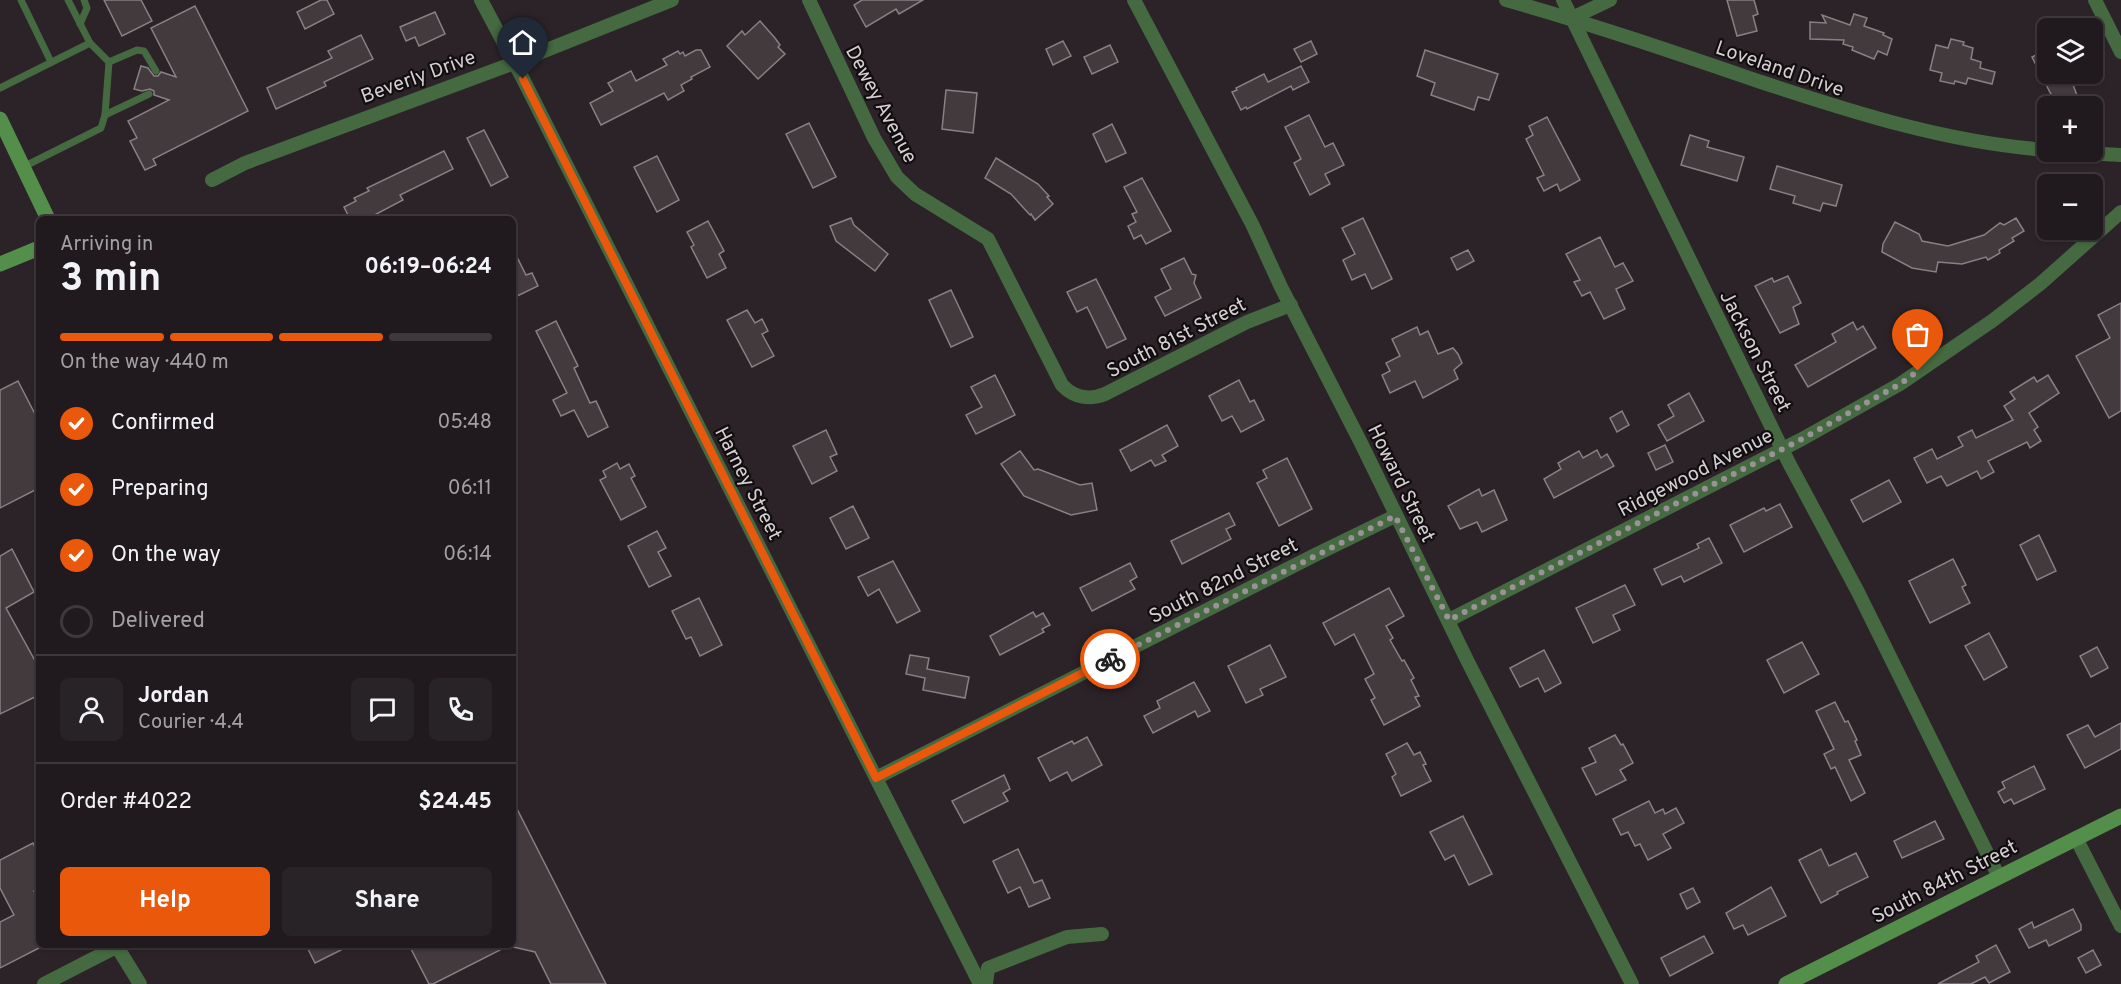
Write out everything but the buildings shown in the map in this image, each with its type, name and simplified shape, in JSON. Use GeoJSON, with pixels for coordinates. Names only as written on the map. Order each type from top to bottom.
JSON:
{"type":"FeatureCollection","features":[{"type":"Feature","properties":{"kind":"main road"},"geometry":{"type":"LineString","coordinates":[[0,119],[47,216]]}},
{"type":"Feature","properties":{"kind":"main road"},"geometry":{"type":"LineString","coordinates":[[0,264],[36,249]]}},
{"type":"Feature","properties":{"kind":"main road","name":"South 84th Street"},"geometry":{"type":"LineString","coordinates":[[1786,984],[2121,816]]}},
{"type":"Feature","properties":{"kind":"street","name":"Harney Street"},"geometry":{"type":"LineString","coordinates":[[481,0],[980,984]]}},
{"type":"Feature","properties":{"kind":"street","name":"Beverly Drive"},"geometry":{"type":"LineString","coordinates":[[212,180],[245,163],[514,63],[672,0]]}},
{"type":"Feature","properties":{"kind":"street","name":"Dewey Avenue"},"geometry":{"type":"LineString","coordinates":[[809,0],[874,138],[897,177],[915,194],[988,239],[1062,385],[1067,391],[1077,396]]}},
{"type":"Feature","properties":{"kind":"street","name":"Howard Street"},"geometry":{"type":"LineString","coordinates":[[1134,0],[1253,226],[1395,516],[1632,984]]}},
{"type":"Feature","properties":{"kind":"street","name":"Loveland Drive"},"geometry":{"type":"LineString","coordinates":[[1506,0],[1572,18],[1850,111],[1977,142],[2037,149]]}},
{"type":"Feature","properties":{"kind":"street","name":"Jackson Street"},"geometry":{"type":"LineString","coordinates":[[1563,0],[1685,253],[1783,449],[1858,592],[1999,877]]}},
{"type":"Feature","properties":{"kind":"street"},"geometry":{"type":"LineString","coordinates":[[1572,18],[1610,0]]}},
{"type":"Feature","properties":{"kind":"street"},"geometry":{"type":"LineString","coordinates":[[2095,0],[2121,52]]}},
{"type":"Feature","properties":{"kind":"street"},"geometry":{"type":"LineString","coordinates":[[2103,154],[2121,155]]}},
{"type":"Feature","properties":{"kind":"street","name":"Ridgewood Avenue"},"geometry":{"type":"LineString","coordinates":[[1449,620],[1783,449],[1900,384],[1992,321],[2040,284],[2121,212]]}},
{"type":"Feature","properties":{"kind":"street","name":"South 81st Street"},"geometry":{"type":"LineString","coordinates":[[1077,396],[1089,398],[1105,394],[1247,322],[1291,305]]}},
{"type":"Feature","properties":{"kind":"street","name":"South 82nd Street"},"geometry":{"type":"LineString","coordinates":[[876,778],[1395,516]]}},
{"type":"Feature","properties":{"kind":"street"},"geometry":{"type":"LineString","coordinates":[[2076,838],[2121,926]]}},
{"type":"Feature","properties":{"kind":"street"},"geometry":{"type":"LineString","coordinates":[[986,984],[988,968],[1067,937],[1102,934]]}},
{"type":"Feature","properties":{"kind":"street"},"geometry":{"type":"LineString","coordinates":[[44,984],[112,948]]}},
{"type":"Feature","properties":{"kind":"street"},"geometry":{"type":"LineString","coordinates":[[117,948],[140,984]]}},
{"type":"Feature","properties":{"kind":"lane"},"geometry":{"type":"LineString","coordinates":[[21,0],[51,62]]}},
{"type":"Feature","properties":{"kind":"lane"},"geometry":{"type":"LineString","coordinates":[[23,167],[101,128],[105,115],[109,62],[90,43],[68,0]]}},
{"type":"Feature","properties":{"kind":"lane"},"geometry":{"type":"LineString","coordinates":[[80,24],[87,8],[84,0]]}},
{"type":"Feature","properties":{"kind":"lane"},"geometry":{"type":"LineString","coordinates":[[0,88],[90,43]]}},
{"type":"Feature","properties":{"kind":"lane"},"geometry":{"type":"LineString","coordinates":[[109,62],[137,50],[144,51],[156,71]]}},
{"type":"Feature","properties":{"kind":"lane"},"geometry":{"type":"LineString","coordinates":[[105,115],[149,93]]}},
{"type":"Feature","properties":{"kind":"way so far"},"geometry":{"type":"LineString","coordinates":[[1110,659],[1395,516],[1449,620],[1802,439],[1900,384],[1918,371]]}},
{"type":"Feature","properties":{"kind":"route"},"geometry":{"type":"LineString","coordinates":[[523,79],[876,778],[1110,659]]}}]}
